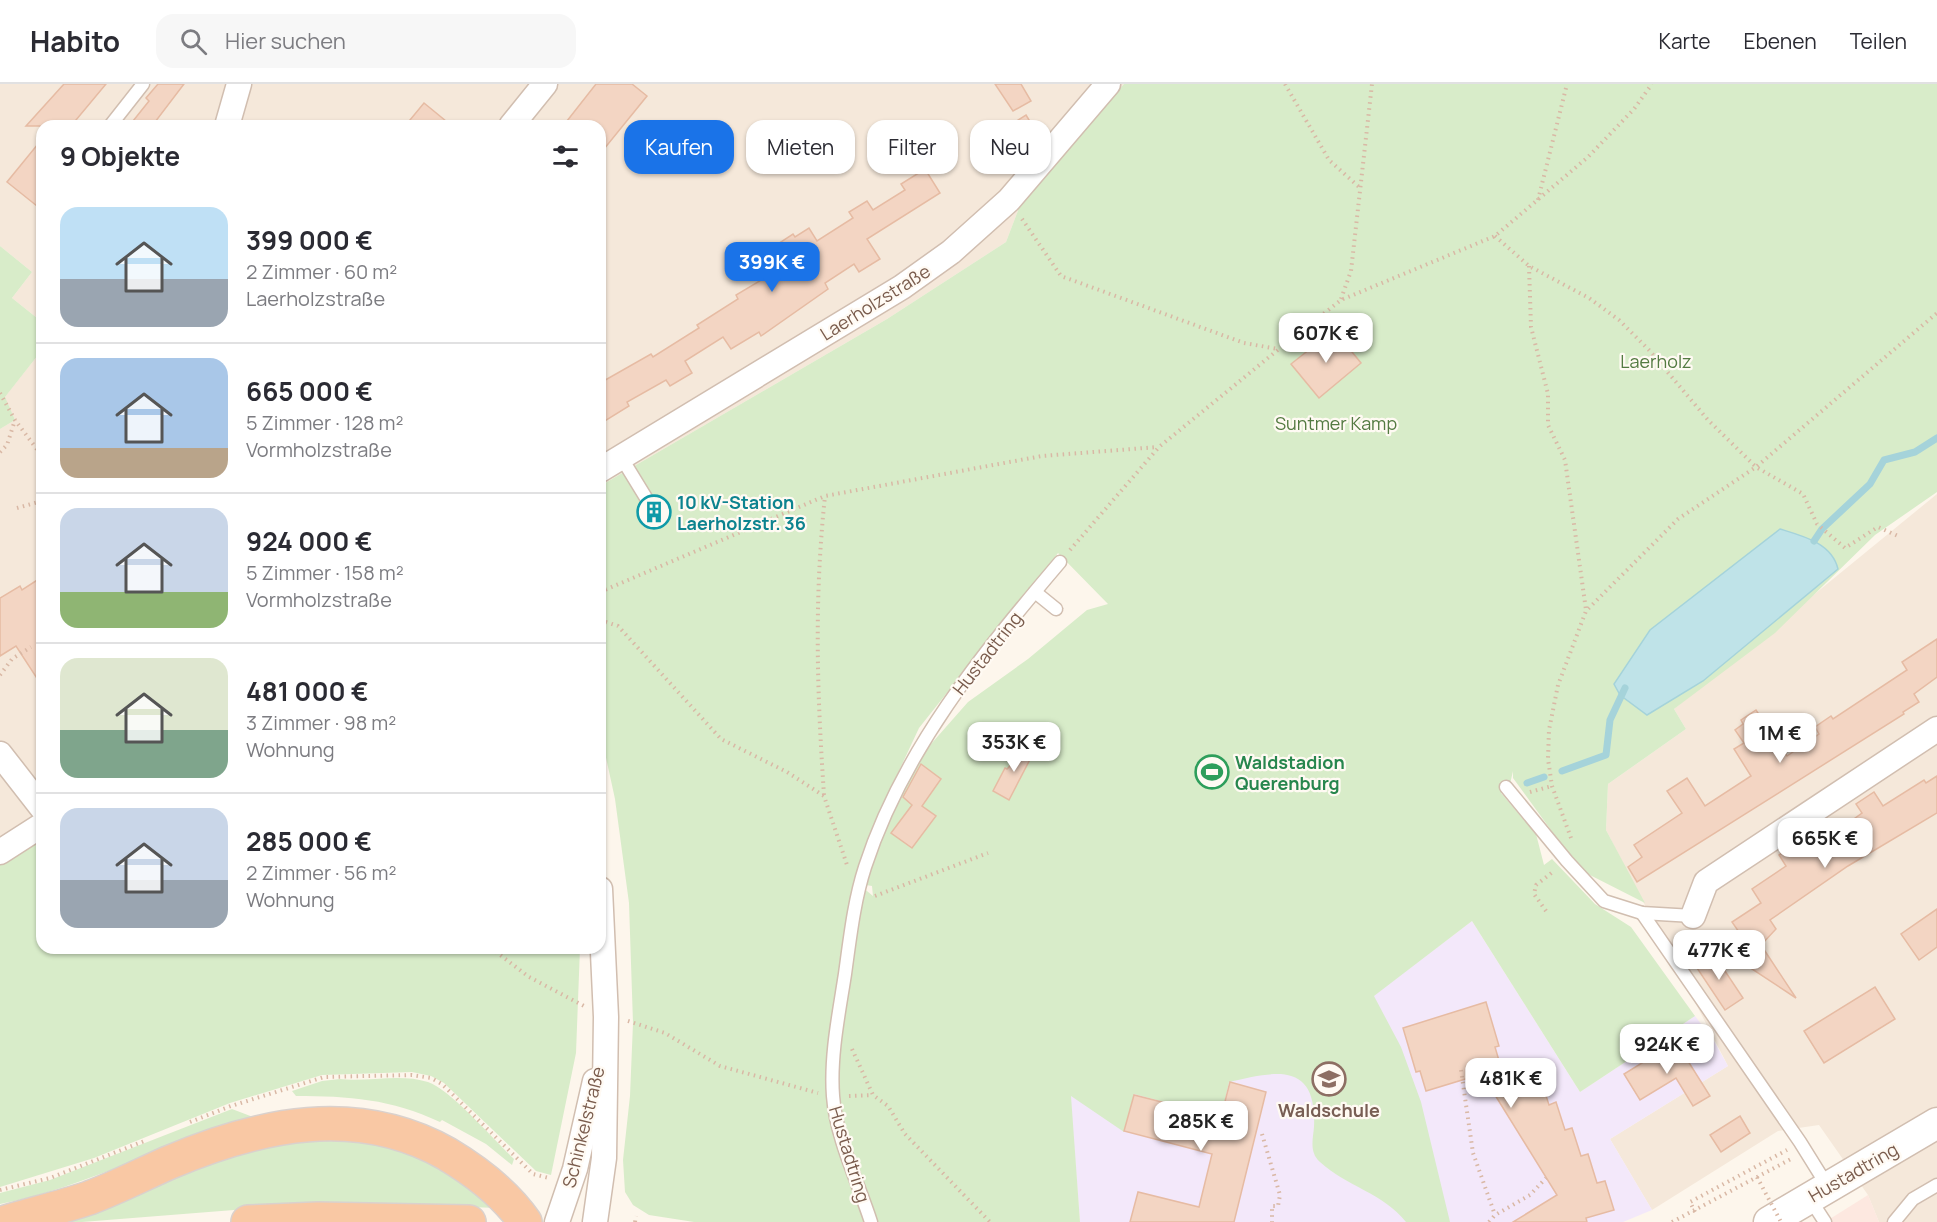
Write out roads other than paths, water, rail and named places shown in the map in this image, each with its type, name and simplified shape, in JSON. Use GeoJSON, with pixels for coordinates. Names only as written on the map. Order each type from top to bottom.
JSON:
{"type":"FeatureCollection","features":[{"type":"Feature","properties":{"kind":"highway"},"geometry":{"type":"LineString","coordinates":[[6,1222],[89,1198],[170,1162],[218,1145],[297,1125],[365,1125],[396,1131],[428,1144],[468,1166],[489,1182],[525,1222]]}},
{"type":"Feature","properties":{"kind":"highway"},"geometry":{"type":"LineString","coordinates":[[248,1222],[318,1219],[469,1222]]}},
{"type":"Feature","properties":{"kind":"street"},"geometry":{"type":"LineString","coordinates":[[229,120],[239,84]]}},
{"type":"Feature","properties":{"kind":"street"},"geometry":{"type":"LineString","coordinates":[[516,120],[545,84]]}},
{"type":"Feature","properties":{"kind":"street","name":"Laerholzstraße"},"geometry":{"type":"LineString","coordinates":[[606,466],[919,276],[951,252],[1009,200],[1108,84]]}},
{"type":"Feature","properties":{"kind":"street"},"geometry":{"type":"LineString","coordinates":[[1693,916],[1706,882],[1937,729]]}},
{"type":"Feature","properties":{"kind":"street"},"geometry":{"type":"LineString","coordinates":[[0,754],[36,800]]}},
{"type":"Feature","properties":{"kind":"street"},"geometry":{"type":"LineString","coordinates":[[0,852],[36,829]]}},
{"type":"Feature","properties":{"kind":"street","name":"Schinkelstraße"},"geometry":{"type":"LineString","coordinates":[[595,1222],[604,1158],[606,1024],[603,954]]}},
{"type":"Feature","properties":{"kind":"street","name":"Schinkelstraße"},"geometry":{"type":"LineString","coordinates":[[557,1222],[575,1169],[606,1024]]}},
{"type":"Feature","properties":{"kind":"street","name":"Hustadtring"},"geometry":{"type":"LineString","coordinates":[[1769,1222],[1821,1202],[1937,1123]]}},
{"type":"Feature","properties":{"kind":"lane"},"geometry":{"type":"LineString","coordinates":[[115,120],[142,84]]}},
{"type":"Feature","properties":{"kind":"lane"},"geometry":{"type":"LineString","coordinates":[[621,457],[651,506]]}},
{"type":"Feature","properties":{"kind":"lane","name":"Hustadtring"},"geometry":{"type":"LineString","coordinates":[[871,1222],[842,1138],[833,1097],[833,1065],[838,1020],[857,895],[892,798],[932,723],[1060,562]]}},
{"type":"Feature","properties":{"kind":"lane"},"geometry":{"type":"LineString","coordinates":[[1035,592],[1056,609]]}},
{"type":"Feature","properties":{"kind":"lane"},"geometry":{"type":"LineString","coordinates":[[1506,787],[1567,861],[1604,901],[1642,914],[1693,916]]}},
{"type":"Feature","properties":{"kind":"lane"},"geometry":{"type":"LineString","coordinates":[[1642,914],[1803,1147],[1821,1202]]}},
{"type":"Feature","properties":{"kind":"lane"},"geometry":{"type":"LineString","coordinates":[[1894,1222],[1913,1199],[1937,1185]]}},
{"type":"Feature","properties":{"kind":"water"},"geometry":{"type":"Polygon","coordinates":[[[1780,529],[1807,538],[1823,547],[1835,560],[1838,569],[1703,681],[1647,715],[1620,695],[1614,684],[1650,630],[1780,529]]]}},
{"type":"Feature","properties":{"kind":"waterway"},"geometry":{"type":"LineString","coordinates":[[1814,541],[1822,529],[1870,484],[1884,460],[1915,452],[1937,438]]}},
{"type":"Feature","properties":{"kind":"waterway"},"geometry":{"type":"LineString","coordinates":[[1562,771],[1606,755],[1610,720],[1625,688]]}},
{"type":"Feature","properties":{"kind":"waterway"},"geometry":{"type":"LineString","coordinates":[[1527,783],[1544,777]]}},
{"type":"Feature","properties":{"kind":"place","name":"10 kV-Station Laerholzstr. 36"},"geometry":{"type":"Point","coordinates":[654,512]}},
{"type":"Feature","properties":{"kind":"place","name":"Waldstadion Querenburg"},"geometry":{"type":"Point","coordinates":[1212,772]}},
{"type":"Feature","properties":{"kind":"place","name":"Waldschule"},"geometry":{"type":"Point","coordinates":[1329,1079]}},
{"type":"Feature","properties":{"kind":"park label","name":"Laerholz"},"geometry":{"type":"Point","coordinates":[1656,361]}},
{"type":"Feature","properties":{"kind":"park label","name":"Suntmer Kamp"},"geometry":{"type":"Point","coordinates":[1336,423]}}]}
